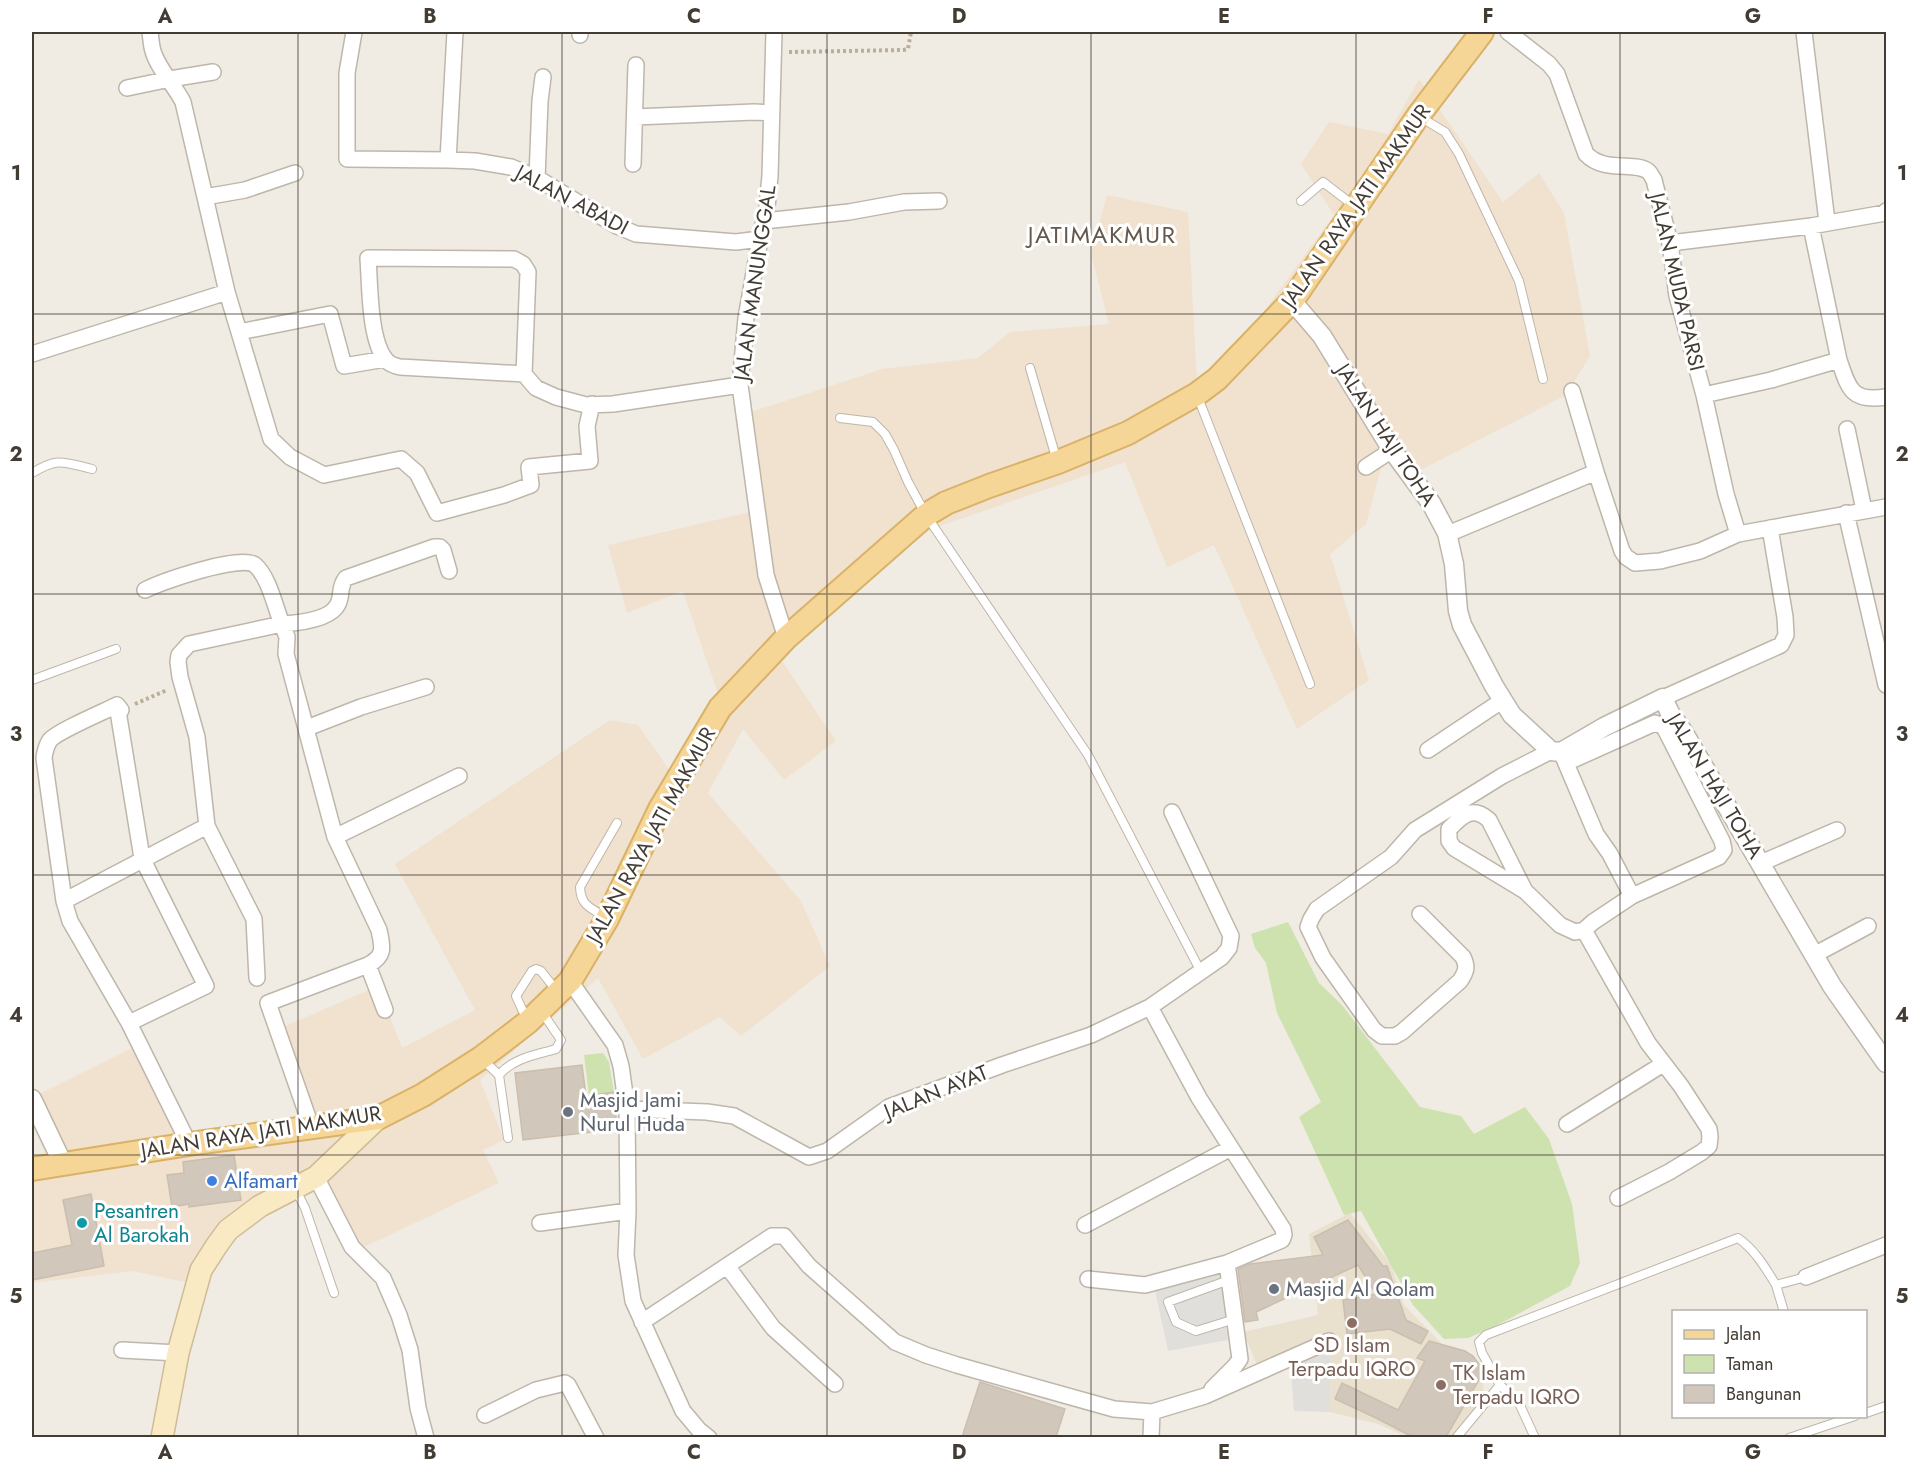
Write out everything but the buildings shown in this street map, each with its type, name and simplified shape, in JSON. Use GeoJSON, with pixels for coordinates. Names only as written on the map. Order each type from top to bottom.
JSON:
{"type":"FeatureCollection","features":[{"type":"Feature","properties":{"kind":"main road","name":"JALAN RAYA JATI MAKMUR"},"geometry":{"type":"LineString","coordinates":[[32,1169],[189,1144],[378,1118],[423,1095],[481,1058],[535,1016],[565,987],[607,919],[660,809],[720,708],[786,638],[926,515],[946,503],[1058,462],[1128,433],[1197,394],[1217,379],[1292,301],[1418,116],[1482,32]]}},
{"type":"Feature","properties":{"kind":"main road"},"geometry":{"type":"LineString","coordinates":[[162,1437],[178,1353],[201,1270],[217,1245],[228,1230],[260,1206],[316,1177],[378,1118]]}},
{"type":"Feature","properties":{"kind":"street"},"geometry":{"type":"LineString","coordinates":[[150,32],[153,52],[183,102],[227,292],[271,439],[290,457],[324,475],[401,459],[417,473],[436,513],[504,495],[531,485],[529,467],[590,461],[587,426],[592,404]]}},
{"type":"Feature","properties":{"kind":"street","name":"JALAN ABADI"},"geometry":{"type":"LineString","coordinates":[[354,32],[347,73],[347,159],[476,161],[511,167],[537,178],[617,226],[636,234],[736,242],[760,239]]}},
{"type":"Feature","properties":{"kind":"street"},"geometry":{"type":"LineString","coordinates":[[448,160],[455,32]]}},
{"type":"Feature","properties":{"kind":"street","name":"JALAN MANUNGGAL"},"geometry":{"type":"LineString","coordinates":[[774,32],[770,176],[767,207],[746,318],[740,385],[766,575],[786,638]]}},
{"type":"Feature","properties":{"kind":"street","name":"JALAN MUDA PARSI"},"geometry":{"type":"LineString","coordinates":[[1508,32],[1549,64],[1557,74],[1586,154],[1593,161],[1607,165],[1649,171],[1654,180],[1670,243],[1677,296],[1738,534]]}},
{"type":"Feature","properties":{"kind":"street"},"geometry":{"type":"LineString","coordinates":[[1804,32],[1827,222]]}},
{"type":"Feature","properties":{"kind":"street"},"geometry":{"type":"LineString","coordinates":[[633,164],[636,65]]}},
{"type":"Feature","properties":{"kind":"street"},"geometry":{"type":"LineString","coordinates":[[127,88],[213,72]]}},
{"type":"Feature","properties":{"kind":"street"},"geometry":{"type":"LineString","coordinates":[[537,178],[543,76]]}},
{"type":"Feature","properties":{"kind":"street"},"geometry":{"type":"LineString","coordinates":[[635,117],[771,113]]}},
{"type":"Feature","properties":{"kind":"street"},"geometry":{"type":"LineString","coordinates":[[205,196],[245,190],[295,173]]}},
{"type":"Feature","properties":{"kind":"street"},"geometry":{"type":"LineString","coordinates":[[764,221],[849,212],[904,202],[939,201]]}},
{"type":"Feature","properties":{"kind":"street"},"geometry":{"type":"LineString","coordinates":[[1670,243],[1811,226],[1886,213]]}},
{"type":"Feature","properties":{"kind":"street"},"geometry":{"type":"LineString","coordinates":[[1811,226],[1839,360],[1846,380],[1853,394],[1864,399],[1887,397]]}},
{"type":"Feature","properties":{"kind":"street"},"geometry":{"type":"LineString","coordinates":[[524,374],[400,367],[389,363],[380,352],[372,320],[368,258],[514,259],[523,264],[528,272],[524,374],[536,388],[556,397],[586,405],[613,404],[740,385]]}},
{"type":"Feature","properties":{"kind":"street"},"geometry":{"type":"LineString","coordinates":[[32,354],[227,292]]}},
{"type":"Feature","properties":{"kind":"street","name":"JALAN HAJI TOHA"},"geometry":{"type":"LineString","coordinates":[[1292,301],[1322,336],[1392,450],[1431,504],[1447,533],[1454,564],[1458,611],[1462,625],[1512,714],[1559,755],[1604,727],[1663,698],[1832,986],[1887,1063]]}},
{"type":"Feature","properties":{"kind":"street"},"geometry":{"type":"LineString","coordinates":[[239,332],[330,314],[344,366],[385,359]]}},
{"type":"Feature","properties":{"kind":"street"},"geometry":{"type":"LineString","coordinates":[[1704,395],[1771,380],[1839,360]]}},
{"type":"Feature","properties":{"kind":"street"},"geometry":{"type":"LineString","coordinates":[[1572,392],[1620,546],[1626,557],[1635,563],[1660,561],[1700,551],[1738,534],[1887,507]]}},
{"type":"Feature","properties":{"kind":"street"},"geometry":{"type":"LineString","coordinates":[[1847,429],[1864,510]]}},
{"type":"Feature","properties":{"kind":"street"},"geometry":{"type":"LineString","coordinates":[[1366,467],[1392,450]]}},
{"type":"Feature","properties":{"kind":"street"},"geometry":{"type":"LineString","coordinates":[[1447,533],[1596,472]]}},
{"type":"Feature","properties":{"kind":"street"},"geometry":{"type":"LineString","coordinates":[[1846,513],[1887,685]]}},
{"type":"Feature","properties":{"kind":"street"},"geometry":{"type":"LineString","coordinates":[[1663,698],[1781,645],[1786,635],[1785,617],[1770,528]]}},
{"type":"Feature","properties":{"kind":"street"},"geometry":{"type":"LineString","coordinates":[[257,978],[254,919],[207,826],[197,737],[181,684],[179,655],[189,644],[322,617],[337,608],[341,585],[346,578],[434,547],[440,547],[443,550],[449,571]]}},
{"type":"Feature","properties":{"kind":"street"},"geometry":{"type":"LineString","coordinates":[[145,590],[223,563],[246,561],[254,564],[264,574],[287,637],[286,654],[335,837],[379,930],[382,943],[380,955],[375,961],[268,1003],[312,1126]]}},
{"type":"Feature","properties":{"kind":"street"},"geometry":{"type":"LineString","coordinates":[[307,728],[361,706],[426,687]]}},
{"type":"Feature","properties":{"kind":"street"},"geometry":{"type":"LineString","coordinates":[[1428,750],[1503,700]]}},
{"type":"Feature","properties":{"kind":"street"},"geometry":{"type":"LineString","coordinates":[[129,1023],[206,986],[142,858],[119,708],[51,738],[45,749],[44,758],[64,901],[70,921],[129,1023],[189,1144]]}},
{"type":"Feature","properties":{"kind":"street"},"geometry":{"type":"LineString","coordinates":[[1420,914],[1463,957],[1466,971],[1460,981],[1402,1032],[1395,1036],[1382,1036],[1374,1030],[1323,958],[1308,927],[1317,909],[1391,857],[1415,830],[1502,776],[1655,723],[1661,724],[1722,841],[1724,850],[1719,857],[1632,896],[1584,930],[1575,933],[1560,925],[1525,891],[1454,848],[1449,841],[1449,829],[1471,812],[1483,814],[1489,820],[1525,891]]}},
{"type":"Feature","properties":{"kind":"street"},"geometry":{"type":"LineString","coordinates":[[1559,755],[1596,834],[1610,854],[1632,896]]}},
{"type":"Feature","properties":{"kind":"street"},"geometry":{"type":"LineString","coordinates":[[335,837],[459,776]]}},
{"type":"Feature","properties":{"kind":"street","name":"JALAN AYAT"},"geometry":{"type":"LineString","coordinates":[[627,1108],[707,1112],[734,1116],[809,1157],[827,1151],[889,1107],[1091,1035],[1150,1007],[1202,972],[1230,948],[1231,936],[1172,812]]}},
{"type":"Feature","properties":{"kind":"street"},"geometry":{"type":"LineString","coordinates":[[64,901],[142,858],[207,826]]}},
{"type":"Feature","properties":{"kind":"street"},"geometry":{"type":"LineString","coordinates":[[1761,863],[1837,830]]}},
{"type":"Feature","properties":{"kind":"street"},"geometry":{"type":"LineString","coordinates":[[1814,955],[1868,926]]}},
{"type":"Feature","properties":{"kind":"street"},"geometry":{"type":"LineString","coordinates":[[1584,930],[1648,1043],[1681,1086],[1709,1129],[1708,1146],[1669,1172],[1618,1198]]}},
{"type":"Feature","properties":{"kind":"street"},"geometry":{"type":"LineString","coordinates":[[368,965],[385,1010]]}},
{"type":"Feature","properties":{"kind":"street"},"geometry":{"type":"LineString","coordinates":[[565,987],[615,1045],[621,1065],[627,1108],[626,1255],[633,1301],[683,1411],[699,1430],[709,1437]]}},
{"type":"Feature","properties":{"kind":"street"},"geometry":{"type":"LineString","coordinates":[[1089,1279],[1145,1285],[1227,1263],[1282,1240],[1284,1235],[1278,1220],[1199,1098],[1150,1007]]}},
{"type":"Feature","properties":{"kind":"street"},"geometry":{"type":"LineString","coordinates":[[1567,1124],[1662,1064]]}},
{"type":"Feature","properties":{"kind":"street"},"geometry":{"type":"LineString","coordinates":[[32,1099],[63,1164]]}},
{"type":"Feature","properties":{"kind":"street"},"geometry":{"type":"LineString","coordinates":[[1085,1225],[1231,1148]]}},
{"type":"Feature","properties":{"kind":"street"},"geometry":{"type":"LineString","coordinates":[[316,1177],[352,1247],[383,1278],[410,1350],[418,1408],[426,1437]]}},
{"type":"Feature","properties":{"kind":"street"},"geometry":{"type":"LineString","coordinates":[[540,1223],[628,1211]]}},
{"type":"Feature","properties":{"kind":"street"},"geometry":{"type":"LineString","coordinates":[[642,1322],[772,1236],[784,1236],[809,1266],[895,1342],[957,1365],[1114,1409],[1152,1412],[1205,1396],[1329,1341]]}},
{"type":"Feature","properties":{"kind":"street"},"geometry":{"type":"LineString","coordinates":[[1806,1276],[1887,1245]]}},
{"type":"Feature","properties":{"kind":"street"},"geometry":{"type":"LineString","coordinates":[[1205,1396],[1240,1359],[1227,1263]]}},
{"type":"Feature","properties":{"kind":"street"},"geometry":{"type":"LineString","coordinates":[[727,1266],[773,1328],[835,1384]]}},
{"type":"Feature","properties":{"kind":"street"},"geometry":{"type":"LineString","coordinates":[[122,1350],[178,1353]]}},
{"type":"Feature","properties":{"kind":"street"},"geometry":{"type":"LineString","coordinates":[[485,1415],[536,1390],[565,1383],[596,1437]]}},
{"type":"Feature","properties":{"kind":"street"},"geometry":{"type":"LineString","coordinates":[[1151,1437],[1152,1412]]}},
{"type":"Feature","properties":{"kind":"lane"},"geometry":{"type":"LineString","coordinates":[[1418,116],[1445,132],[1459,154],[1519,281],[1544,379]]}},
{"type":"Feature","properties":{"kind":"lane"},"geometry":{"type":"LineString","coordinates":[[1300,201],[1323,182],[1357,207]]}},
{"type":"Feature","properties":{"kind":"lane"},"geometry":{"type":"LineString","coordinates":[[1030,368],[1058,462]]}},
{"type":"Feature","properties":{"kind":"lane"},"geometry":{"type":"LineString","coordinates":[[1197,394],[1310,684]]}},
{"type":"Feature","properties":{"kind":"lane"},"geometry":{"type":"LineString","coordinates":[[840,418],[873,422],[885,434],[926,515],[1088,755],[1202,972]]}},
{"type":"Feature","properties":{"kind":"lane"},"geometry":{"type":"LineString","coordinates":[[32,473],[47,464],[58,461],[92,469]]}},
{"type":"Feature","properties":{"kind":"lane"},"geometry":{"type":"LineString","coordinates":[[32,680],[116,649]]}},
{"type":"Feature","properties":{"kind":"lane"},"geometry":{"type":"LineString","coordinates":[[607,919],[584,903],[580,887],[617,823]]}},
{"type":"Feature","properties":{"kind":"lane"},"geometry":{"type":"LineString","coordinates":[[499,1074],[517,1060],[556,1049],[561,1040],[516,996],[532,971],[536,969],[541,971],[565,987]]}},
{"type":"Feature","properties":{"kind":"lane"},"geometry":{"type":"LineString","coordinates":[[481,1058],[499,1074],[508,1138]]}},
{"type":"Feature","properties":{"kind":"lane"},"geometry":{"type":"LineString","coordinates":[[295,1189],[305,1208],[334,1293]]}},
{"type":"Feature","properties":{"kind":"lane"},"geometry":{"type":"LineString","coordinates":[[1534,1437],[1519,1403],[1500,1385],[1482,1353],[1479,1342],[1486,1335],[1738,1238],[1747,1244],[1763,1263],[1776,1285],[1784,1310]]}},
{"type":"Feature","properties":{"kind":"lane"},"geometry":{"type":"LineString","coordinates":[[1776,1285],[1806,1276]]}},
{"type":"Feature","properties":{"kind":"lane"},"geometry":{"type":"LineString","coordinates":[[1229,1280],[1168,1302],[1176,1322],[1196,1331],[1235,1319]]}},
{"type":"Feature","properties":{"kind":"lane"},"geometry":{"type":"LineString","coordinates":[[1456,1437],[1500,1385]]}},
{"type":"Feature","properties":{"kind":"lane"},"geometry":{"type":"LineString","coordinates":[[1867,1413],[1887,1406]]}},
{"type":"Feature","properties":{"kind":"lane"},"geometry":{"type":"LineString","coordinates":[[1789,1437],[1849,1418]]}},
{"type":"Feature","properties":{"kind":"path"},"geometry":{"type":"LineString","coordinates":[[773,52],[903,50],[908,49],[912,32]]}},
{"type":"Feature","properties":{"kind":"path"},"geometry":{"type":"LineString","coordinates":[[119,708],[181,684]]}},
{"type":"Feature","properties":{"kind":"shaded area"},"geometry":{"type":"Polygon","coordinates":[[[1419,79],[1503,202],[1539,173],[1564,213],[1590,356],[1566,395],[1407,477],[1387,446],[1366,524],[1330,554],[1369,680],[1297,729],[1214,545],[1167,567],[1125,462],[926,531],[776,652],[836,741],[784,780],[743,729],[708,793],[801,901],[830,966],[741,1036],[720,1017],[643,1059],[598,978],[480,1080],[504,1140],[483,1150],[499,1183],[360,1249],[319,1175],[219,1231],[190,1283],[132,1271],[32,1283],[32,1179],[74,1174],[37,1095],[140,1044],[189,1146],[320,1126],[283,1027],[378,986],[402,1048],[475,1010],[395,864],[610,720],[638,725],[670,771],[718,694],[683,591],[627,613],[608,545],[759,510],[748,413],[882,369],[978,358],[1010,332],[1109,324],[1091,253],[1107,195],[1188,212],[1197,383],[1244,339],[1334,215],[1301,164],[1329,122],[1388,134],[1419,79]]]}},
{"type":"Feature","properties":{"kind":"shaded area","name":"SD Islam Terpadu IQRO"},"geometry":{"type":"Polygon","coordinates":[[[1350,1213],[1391,1264],[1404,1305],[1442,1344],[1473,1356],[1484,1371],[1483,1399],[1453,1437],[1407,1437],[1378,1424],[1330,1412],[1331,1348],[1258,1367],[1243,1332],[1318,1315],[1309,1234],[1350,1213]]]}},
{"type":"Feature","properties":{"kind":"shaded area"},"geometry":{"type":"Polygon","coordinates":[[[1220,1271],[1228,1340],[1168,1351],[1155,1291],[1220,1271]]]}},
{"type":"Feature","properties":{"kind":"shaded area"},"geometry":{"type":"Polygon","coordinates":[[[1331,1348],[1330,1412],[1294,1411],[1290,1359],[1331,1348]]]}},
{"type":"Feature","properties":{"kind":"green space"},"geometry":{"type":"Polygon","coordinates":[[[1288,922],[1319,983],[1342,1005],[1420,1107],[1461,1116],[1474,1134],[1525,1107],[1549,1139],[1572,1204],[1580,1263],[1570,1286],[1494,1327],[1468,1338],[1444,1339],[1413,1305],[1361,1211],[1344,1215],[1299,1117],[1321,1102],[1277,1013],[1266,963],[1255,948],[1251,934],[1288,922]]]}},
{"type":"Feature","properties":{"kind":"green space"},"geometry":{"type":"Polygon","coordinates":[[[603,1053],[609,1062],[614,1092],[589,1095],[584,1055],[603,1053]]]}},
{"type":"Feature","properties":{"kind":"place","name":"Masjid Jami Nurul Huda"},"geometry":{"type":"Point","coordinates":[568,1112]}},
{"type":"Feature","properties":{"kind":"place","name":"Alfamart"},"geometry":{"type":"Point","coordinates":[212,1181]}},
{"type":"Feature","properties":{"kind":"place","name":"Pesantren Al Barokah"},"geometry":{"type":"Point","coordinates":[82,1223]}},
{"type":"Feature","properties":{"kind":"place","name":"Masjid Al Qolam"},"geometry":{"type":"Point","coordinates":[1274,1289]}},
{"type":"Feature","properties":{"kind":"place","name":"SD Islam Terpadu IQRO"},"geometry":{"type":"Point","coordinates":[1352,1323]}},
{"type":"Feature","properties":{"kind":"place","name":"TK Islam Terpadu IQRO"},"geometry":{"type":"Point","coordinates":[1441,1385]}},
{"type":"Feature","properties":{"kind":"district","name":"JATIMAKMUR"},"geometry":{"type":"Point","coordinates":[1102,235]}}]}
